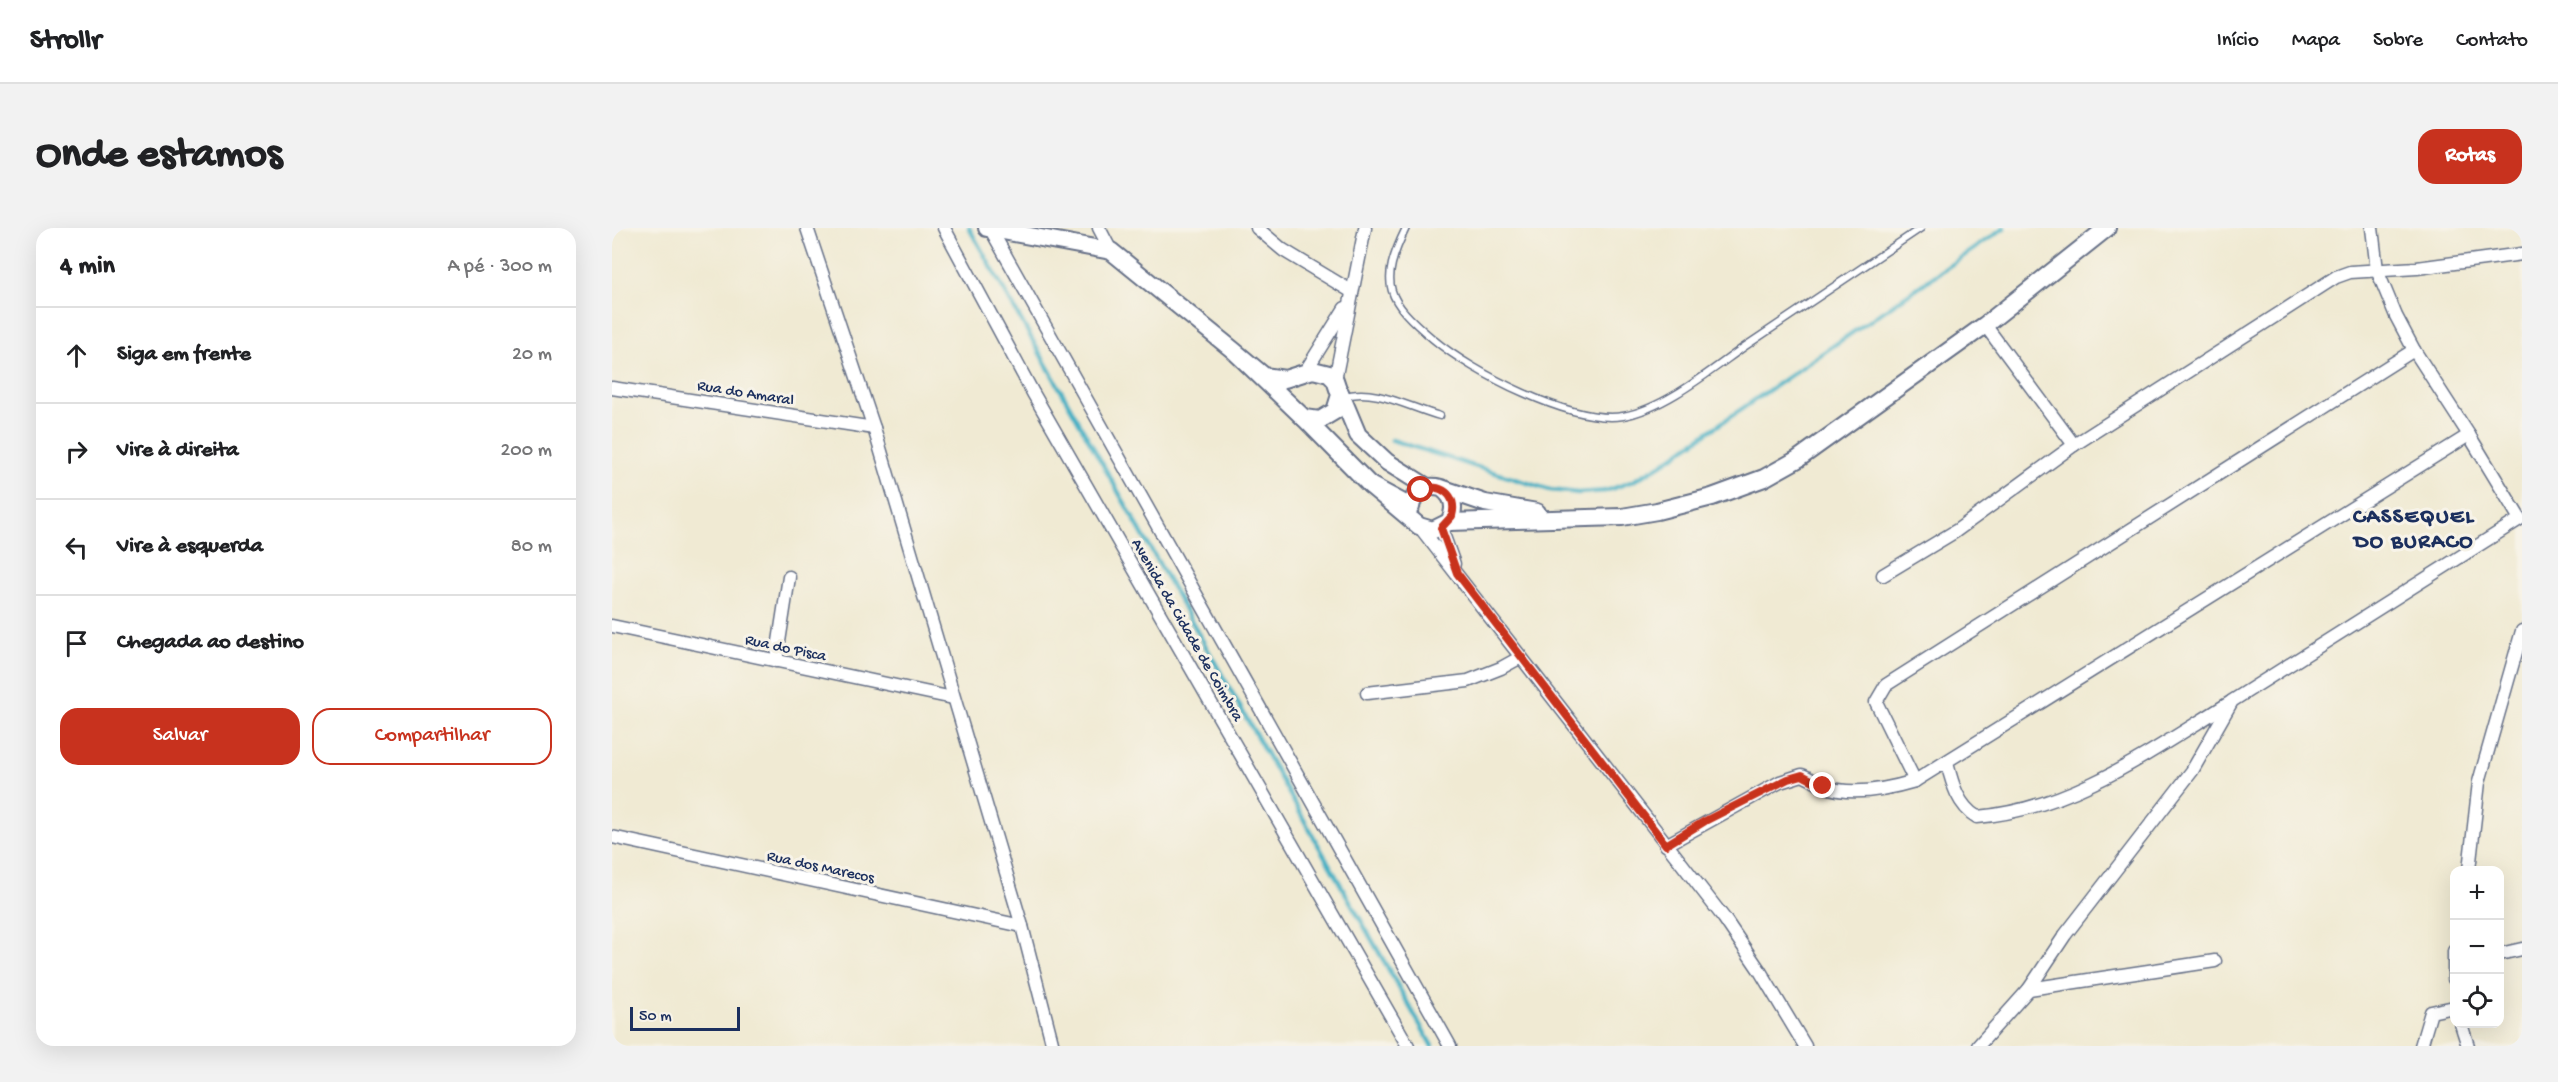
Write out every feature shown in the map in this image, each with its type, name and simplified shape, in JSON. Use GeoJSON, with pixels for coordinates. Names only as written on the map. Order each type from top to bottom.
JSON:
{"type":"FeatureCollection","features":[{"type":"Feature","properties":{"kind":"street"},"geometry":{"type":"LineString","coordinates":[[807,228],[874,428],[1022,926],[1053,1046]]}},
{"type":"Feature","properties":{"kind":"street","name":"Avenida da Cidade de Coimbra"},"geometry":{"type":"LineString","coordinates":[[944,228],[1033,393],[1408,1046]]}},
{"type":"Feature","properties":{"kind":"street"},"geometry":{"type":"LineString","coordinates":[[989,228],[1111,251]]}},
{"type":"Feature","properties":{"kind":"street","name":"Avenida da Cidade de Coimbra"},"geometry":{"type":"LineString","coordinates":[[989,228],[1450,1046]]}},
{"type":"Feature","properties":{"kind":"street"},"geometry":{"type":"LineString","coordinates":[[1099,228],[1111,251],[1264,376],[1285,379],[1321,371],[1338,388],[1358,435],[1388,462],[1434,488],[1447,492],[1453,503],[1445,525],[1457,573]]}},
{"type":"Feature","properties":{"kind":"street"},"geometry":{"type":"LineString","coordinates":[[1257,228],[1282,250],[1350,297]]}},
{"type":"Feature","properties":{"kind":"street"},"geometry":{"type":"LineString","coordinates":[[1350,297],[1290,391],[1292,407],[1300,416],[1320,420],[1335,411],[1340,395],[1338,388],[1350,297],[1365,228]]}},
{"type":"Feature","properties":{"kind":"street"},"geometry":{"type":"LineString","coordinates":[[1419,526],[1433,530],[1445,525],[1622,517],[1713,497],[1764,478],[1798,459],[1985,325],[2107,228]]}},
{"type":"Feature","properties":{"kind":"street"},"geometry":{"type":"LineString","coordinates":[[1947,763],[1953,787],[1970,813],[1977,817],[2050,802],[2111,774],[2521,520],[2414,350],[2396,316],[2377,270],[2372,228]]}},
{"type":"Feature","properties":{"kind":"street"},"geometry":{"type":"LineString","coordinates":[[1883,575],[1956,531],[2074,445],[2336,277],[2350,272],[2417,268],[2522,255]]}},
{"type":"Feature","properties":{"kind":"street"},"geometry":{"type":"LineString","coordinates":[[1985,325],[2074,445]]}},
{"type":"Feature","properties":{"kind":"street"},"geometry":{"type":"LineString","coordinates":[[1233,350],[1370,485],[1419,526],[1730,927],[1805,1046]]}},
{"type":"Feature","properties":{"kind":"street"},"geometry":{"type":"LineString","coordinates":[[1915,782],[1876,702],[1886,685],[2414,350]]}},
{"type":"Feature","properties":{"kind":"street","name":"Rua do Amaral"},"geometry":{"type":"LineString","coordinates":[[612,388],[874,428]]}},
{"type":"Feature","properties":{"kind":"street"},"geometry":{"type":"LineString","coordinates":[[1666,845],[1780,782],[1802,775],[1823,786],[1857,791],[1890,788],[1915,782],[2469,435]]}},
{"type":"Feature","properties":{"kind":"street"},"geometry":{"type":"LineString","coordinates":[[1370,485],[1411,507],[1415,495],[1434,488],[1530,512],[1622,517]]}},
{"type":"Feature","properties":{"kind":"street"},"geometry":{"type":"LineString","coordinates":[[776,661],[789,577]]}},
{"type":"Feature","properties":{"kind":"street","name":"Rua do Pisca"},"geometry":{"type":"LineString","coordinates":[[612,626],[953,698]]}},
{"type":"Feature","properties":{"kind":"street"},"geometry":{"type":"LineString","coordinates":[[2469,866],[2479,782],[2522,631]]}},
{"type":"Feature","properties":{"kind":"street"},"geometry":{"type":"LineString","coordinates":[[1367,693],[1468,681],[1494,672],[1521,657]]}},
{"type":"Feature","properties":{"kind":"street"},"geometry":{"type":"LineString","coordinates":[[1978,1046],[2029,989],[2065,935],[2193,771],[2232,701]]}},
{"type":"Feature","properties":{"kind":"street","name":"Rua dos Marecos"},"geometry":{"type":"LineString","coordinates":[[612,837],[1022,926]]}},
{"type":"Feature","properties":{"kind":"street"},"geometry":{"type":"LineString","coordinates":[[2504,953],[2522,949]]}},
{"type":"Feature","properties":{"kind":"street"},"geometry":{"type":"LineString","coordinates":[[2029,989],[2215,961]]}},
{"type":"Feature","properties":{"kind":"street"},"geometry":{"type":"LineString","coordinates":[[2421,1046],[2431,1012],[2450,1008]]}},
{"type":"Feature","properties":{"kind":"street"},"geometry":{"type":"LineString","coordinates":[[2463,1028],[2468,1046]]}},
{"type":"Feature","properties":{"kind":"lane"},"geometry":{"type":"LineString","coordinates":[[1406,228],[1394,252],[1390,278],[1392,296],[1405,315],[1442,346],[1520,392],[1572,412],[1598,416],[1622,416],[1647,409],[1693,382],[1921,228]]}},
{"type":"Feature","properties":{"kind":"lane"},"geometry":{"type":"LineString","coordinates":[[1338,388],[1351,394],[1370,394],[1440,416]]}},
{"type":"Feature","properties":{"kind":"waterway"},"geometry":{"type":"LineString","coordinates":[[969,228],[1432,1046]]}},
{"type":"Feature","properties":{"kind":"waterway"},"geometry":{"type":"LineString","coordinates":[[1392,440],[1550,490],[1578,493],[1606,491],[1633,481],[1659,466],[2004,228]]}},
{"type":"Feature","properties":{"kind":"district","name":"CASSEQUEL DO BURACO"},"geometry":{"type":"Point","coordinates":[2414,526]}},
{"type":"Feature","properties":{"kind":"route"},"geometry":{"type":"LineString","coordinates":[[1421,490],[1427,487],[1441,488],[1451,497],[1454,510],[1449,522],[1441,528],[1457,573],[1666,845],[1705,821],[1780,782],[1802,775],[1823,786]]}}]}
